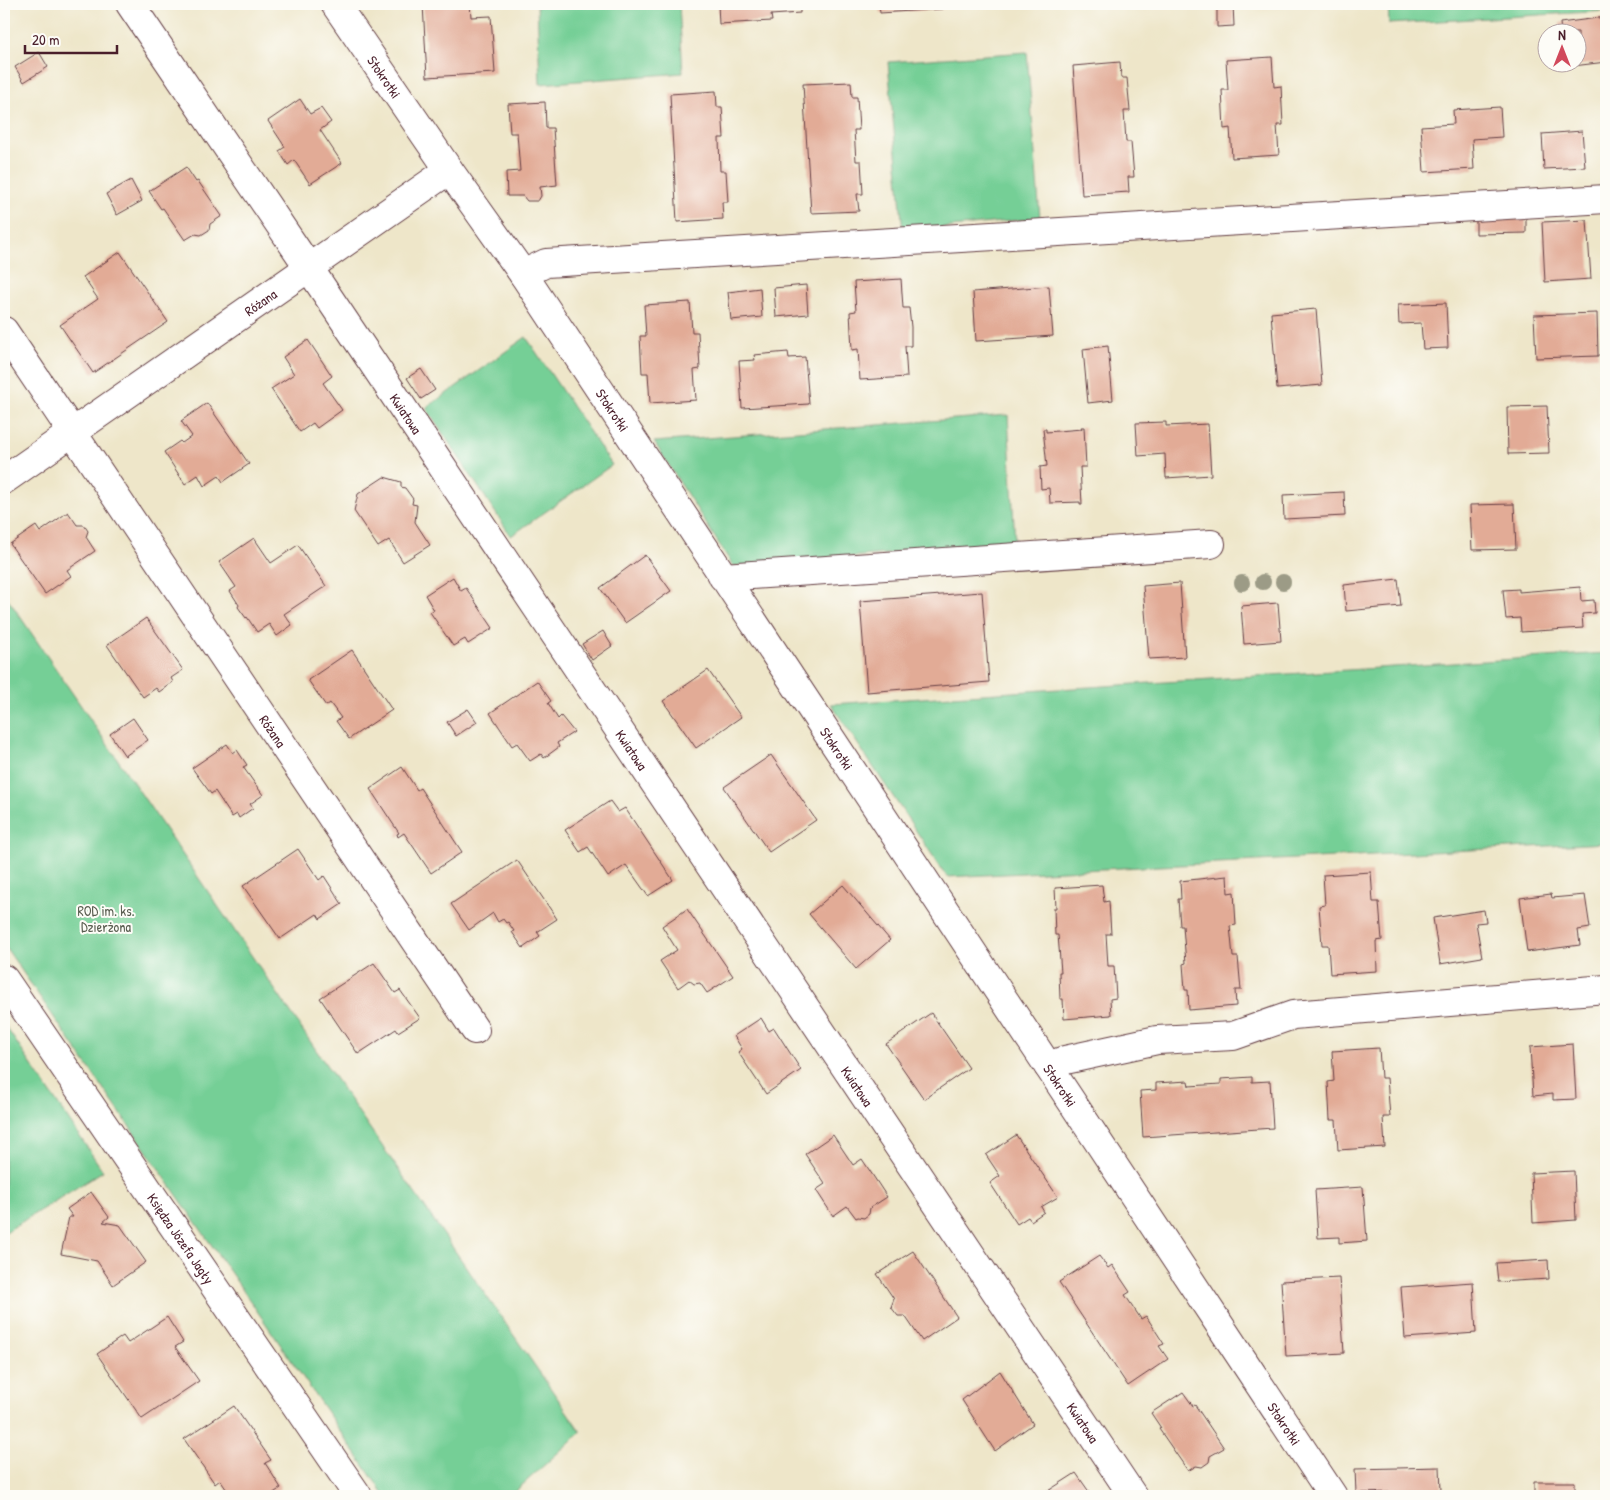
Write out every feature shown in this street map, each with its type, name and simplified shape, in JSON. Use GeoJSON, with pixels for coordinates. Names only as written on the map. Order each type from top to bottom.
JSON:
{"type":"FeatureCollection","features":[{"type":"Feature","properties":{"kind":"street","name":"Kwiatowa"},"geometry":{"type":"LineString","coordinates":[[130,4],[310,268],[1133,1496]]}},
{"type":"Feature","properties":{"kind":"street","name":"Stokrotki"},"geometry":{"type":"LineString","coordinates":[[335,4],[523,274],[1048,1066],[1323,1492]]}},
{"type":"Feature","properties":{"kind":"street","name":"Różana"},"geometry":{"type":"LineString","coordinates":[[4,480],[449,170]]}},
{"type":"Feature","properties":{"kind":"street"},"geometry":{"type":"LineString","coordinates":[[523,274],[546,263],[1606,199]]}},
{"type":"Feature","properties":{"kind":"street","name":"Różana"},"geometry":{"type":"LineString","coordinates":[[4,331],[475,1030]]}},
{"type":"Feature","properties":{"kind":"street"},"geometry":{"type":"LineString","coordinates":[[724,577],[1211,544]]}},
{"type":"Feature","properties":{"kind":"street","name":"Księdza Józefa Jagły"},"geometry":{"type":"LineString","coordinates":[[4,979],[358,1496]]}},
{"type":"Feature","properties":{"kind":"street"},"geometry":{"type":"LineString","coordinates":[[1048,1066],[1065,1060],[1157,1040],[1233,1036],[1293,1015],[1606,989]]}},
{"type":"Feature","properties":{"kind":"green space"},"geometry":{"type":"Polygon","coordinates":[[[537,4],[679,4],[683,73],[540,84],[537,4]]]}},
{"type":"Feature","properties":{"kind":"green space"},"geometry":{"type":"Polygon","coordinates":[[[1388,4],[1606,4],[1606,11],[1389,24],[1388,4]]]}},
{"type":"Feature","properties":{"kind":"green space"},"geometry":{"type":"Polygon","coordinates":[[[1027,52],[1040,218],[903,232],[888,62],[1027,52]]]}},
{"type":"Feature","properties":{"kind":"green space"},"geometry":{"type":"Polygon","coordinates":[[[526,337],[612,465],[511,536],[426,408],[526,337]]]}},
{"type":"Feature","properties":{"kind":"green space"},"geometry":{"type":"Polygon","coordinates":[[[1008,415],[1015,544],[733,566],[654,442],[1008,415]]]}},
{"type":"Feature","properties":{"kind":"green space","name":"ROD im. ks. Dzierżona"},"geometry":{"type":"Polygon","coordinates":[[[4,593],[357,1110],[581,1432],[510,1496],[385,1496],[4,945],[4,593]]]}},
{"type":"Feature","properties":{"kind":"green space"},"geometry":{"type":"Polygon","coordinates":[[[1606,653],[1606,843],[947,877],[831,704],[1606,653]]]}},
{"type":"Feature","properties":{"kind":"green space"},"geometry":{"type":"Polygon","coordinates":[[[4,1024],[103,1171],[4,1233],[4,1024]]]}},
{"type":"Feature","properties":{"kind":"building"},"geometry":{"type":"Polygon","coordinates":[[[423,4],[470,4],[471,17],[491,16],[495,73],[427,77],[423,4]]]}},
{"type":"Feature","properties":{"kind":"building"},"geometry":{"type":"Polygon","coordinates":[[[718,4],[800,4],[800,13],[771,15],[772,21],[719,24],[718,4]]]}},
{"type":"Feature","properties":{"kind":"building"},"geometry":{"type":"Polygon","coordinates":[[[879,4],[943,4],[943,9],[880,13],[879,4]]]}},
{"type":"Feature","properties":{"kind":"building"},"geometry":{"type":"Polygon","coordinates":[[[1217,4],[1233,4],[1234,26],[1217,27],[1217,4]]]}},
{"type":"Feature","properties":{"kind":"building"},"geometry":{"type":"Polygon","coordinates":[[[1606,17],[1606,62],[1588,64],[1588,22],[1568,22],[1606,17]]]}},
{"type":"Feature","properties":{"kind":"building"},"geometry":{"type":"Polygon","coordinates":[[[39,52],[48,67],[24,82],[15,67],[39,52]]]}},
{"type":"Feature","properties":{"kind":"building"},"geometry":{"type":"Polygon","coordinates":[[[1272,57],[1274,87],[1281,86],[1283,125],[1277,125],[1279,155],[1232,158],[1230,128],[1224,129],[1222,90],[1228,90],[1226,60],[1272,57]]]}},
{"type":"Feature","properties":{"kind":"building"},"geometry":{"type":"Polygon","coordinates":[[[1120,62],[1121,78],[1127,78],[1130,111],[1124,111],[1126,142],[1131,142],[1134,177],[1128,177],[1129,192],[1082,195],[1073,66],[1120,62]]]}},
{"type":"Feature","properties":{"kind":"building"},"geometry":{"type":"Polygon","coordinates":[[[851,82],[852,97],[857,97],[859,130],[854,130],[856,161],[861,161],[863,194],[857,194],[859,211],[811,213],[803,84],[851,82]]]}},
{"type":"Feature","properties":{"kind":"building"},"geometry":{"type":"Polygon","coordinates":[[[716,91],[717,107],[722,107],[724,138],[719,138],[720,171],[726,171],[728,202],[722,202],[723,219],[677,222],[670,94],[716,91]]]}},
{"type":"Feature","properties":{"kind":"building"},"geometry":{"type":"Polygon","coordinates":[[[300,99],[310,114],[321,108],[331,122],[320,130],[342,163],[310,184],[294,160],[288,165],[279,151],[285,147],[268,121],[300,99]]]}},
{"type":"Feature","properties":{"kind":"building"},"geometry":{"type":"Polygon","coordinates":[[[545,102],[546,128],[553,128],[557,185],[540,187],[541,196],[538,201],[527,201],[523,196],[507,196],[506,172],[520,171],[517,133],[510,133],[508,104],[545,102]]]}},
{"type":"Feature","properties":{"kind":"building"},"geometry":{"type":"Polygon","coordinates":[[[1500,107],[1502,137],[1472,139],[1474,169],[1424,172],[1421,126],[1454,124],[1453,110],[1500,107]]]}},
{"type":"Feature","properties":{"kind":"building"},"geometry":{"type":"Polygon","coordinates":[[[1582,131],[1585,167],[1544,169],[1542,134],[1582,131]]]}},
{"type":"Feature","properties":{"kind":"building"},"geometry":{"type":"Polygon","coordinates":[[[186,167],[222,216],[210,224],[209,230],[201,235],[195,234],[185,240],[149,191],[186,167]]]}},
{"type":"Feature","properties":{"kind":"building"},"geometry":{"type":"Polygon","coordinates":[[[131,180],[142,201],[117,215],[106,194],[131,180]]]}},
{"type":"Feature","properties":{"kind":"building"},"geometry":{"type":"Polygon","coordinates":[[[1476,215],[1526,215],[1526,233],[1476,234],[1476,215]]]}},
{"type":"Feature","properties":{"kind":"building"},"geometry":{"type":"Polygon","coordinates":[[[1587,220],[1591,279],[1545,282],[1542,222],[1587,220]]]}},
{"type":"Feature","properties":{"kind":"building"},"geometry":{"type":"Polygon","coordinates":[[[120,252],[168,322],[93,373],[60,325],[98,299],[83,277],[120,252]]]}},
{"type":"Feature","properties":{"kind":"building"},"geometry":{"type":"Polygon","coordinates":[[[901,279],[903,308],[909,308],[911,327],[911,346],[905,346],[907,377],[860,380],[858,349],[852,350],[850,312],[856,311],[854,282],[901,279]]]}},
{"type":"Feature","properties":{"kind":"building"},"geometry":{"type":"Polygon","coordinates":[[[806,285],[808,314],[776,317],[774,288],[806,285]]]}},
{"type":"Feature","properties":{"kind":"building"},"geometry":{"type":"Polygon","coordinates":[[[1049,286],[1053,336],[976,341],[973,292],[1049,286]]]}},
{"type":"Feature","properties":{"kind":"building"},"geometry":{"type":"Polygon","coordinates":[[[760,288],[762,317],[731,320],[728,292],[760,288]]]}},
{"type":"Feature","properties":{"kind":"building"},"geometry":{"type":"Polygon","coordinates":[[[690,302],[692,332],[698,332],[700,369],[694,370],[696,400],[650,403],[648,373],[642,373],[640,336],[646,336],[644,305],[690,302]]]}},
{"type":"Feature","properties":{"kind":"building"},"geometry":{"type":"Polygon","coordinates":[[[1446,303],[1448,348],[1423,349],[1421,323],[1399,324],[1398,305],[1446,303]]]}},
{"type":"Feature","properties":{"kind":"building"},"geometry":{"type":"Polygon","coordinates":[[[1316,309],[1322,385],[1277,389],[1271,313],[1316,309]]]}},
{"type":"Feature","properties":{"kind":"building"},"geometry":{"type":"Polygon","coordinates":[[[1597,313],[1598,356],[1536,358],[1534,315],[1597,313]]]}},
{"type":"Feature","properties":{"kind":"building"},"geometry":{"type":"Polygon","coordinates":[[[308,340],[332,376],[323,383],[342,410],[317,428],[313,423],[300,432],[271,389],[294,374],[283,357],[308,340]]]}},
{"type":"Feature","properties":{"kind":"building"},"geometry":{"type":"Polygon","coordinates":[[[1108,346],[1113,400],[1088,403],[1083,349],[1108,346]]]}},
{"type":"Feature","properties":{"kind":"building"},"geometry":{"type":"Polygon","coordinates":[[[788,352],[789,358],[805,357],[809,404],[742,408],[739,361],[755,360],[754,355],[788,352]]]}},
{"type":"Feature","properties":{"kind":"building"},"geometry":{"type":"Polygon","coordinates":[[[421,369],[435,390],[421,399],[407,378],[421,369]]]}},
{"type":"Feature","properties":{"kind":"building"},"geometry":{"type":"Polygon","coordinates":[[[207,403],[249,464],[223,482],[219,476],[204,486],[198,475],[185,484],[164,452],[180,441],[182,443],[192,436],[181,421],[207,403]]]}},
{"type":"Feature","properties":{"kind":"building"},"geometry":{"type":"Polygon","coordinates":[[[1547,406],[1549,453],[1508,454],[1507,407],[1547,406]]]}},
{"type":"Feature","properties":{"kind":"building"},"geometry":{"type":"Polygon","coordinates":[[[1166,422],[1166,426],[1208,424],[1211,475],[1166,478],[1165,454],[1138,456],[1136,423],[1166,422]]]}},
{"type":"Feature","properties":{"kind":"building"},"geometry":{"type":"Polygon","coordinates":[[[1081,427],[1084,427],[1086,467],[1080,467],[1082,504],[1080,502],[1050,503],[1049,488],[1041,489],[1040,467],[1047,466],[1043,429],[1046,429],[1046,432],[1082,429],[1081,427]]]}},
{"type":"Feature","properties":{"kind":"building"},"geometry":{"type":"Polygon","coordinates":[[[384,477],[401,482],[401,487],[405,488],[413,499],[412,504],[417,505],[415,522],[430,545],[403,562],[389,540],[378,547],[354,511],[358,494],[384,477]]]}},
{"type":"Feature","properties":{"kind":"building"},"geometry":{"type":"Polygon","coordinates":[[[1344,492],[1345,516],[1284,519],[1283,495],[1344,492]]]}},
{"type":"Feature","properties":{"kind":"building"},"geometry":{"type":"Polygon","coordinates":[[[1514,504],[1516,549],[1472,550],[1470,505],[1514,504]]]}},
{"type":"Feature","properties":{"kind":"building"},"geometry":{"type":"Polygon","coordinates":[[[68,512],[77,525],[84,525],[88,531],[86,537],[95,551],[67,570],[71,576],[45,594],[10,544],[36,526],[40,532],[68,512]]]}},
{"type":"Feature","properties":{"kind":"building"},"geometry":{"type":"Polygon","coordinates":[[[254,538],[271,563],[298,545],[326,586],[284,614],[292,625],[277,636],[269,624],[257,632],[246,618],[230,591],[236,587],[219,562],[254,538]]]}},
{"type":"Feature","properties":{"kind":"building"},"geometry":{"type":"Polygon","coordinates":[[[645,555],[671,591],[625,623],[600,588],[645,555]]]}},
{"type":"Feature","properties":{"kind":"building"},"geometry":{"type":"Polygon","coordinates":[[[453,577],[461,591],[466,588],[493,628],[468,644],[465,639],[453,646],[430,612],[434,610],[425,595],[453,577]]]}},
{"type":"Feature","properties":{"kind":"building"},"geometry":{"type":"Polygon","coordinates":[[[1398,579],[1401,606],[1346,611],[1344,585],[1398,579]]]}},
{"type":"Feature","properties":{"kind":"building"},"geometry":{"type":"Polygon","coordinates":[[[1180,583],[1185,657],[1149,659],[1143,586],[1180,583]]]}},
{"type":"Feature","properties":{"kind":"building"},"geometry":{"type":"Polygon","coordinates":[[[1580,587],[1581,601],[1594,600],[1595,613],[1582,614],[1583,628],[1521,632],[1520,618],[1506,619],[1503,590],[1519,589],[1519,592],[1580,587]]]}},
{"type":"Feature","properties":{"kind":"building"},"geometry":{"type":"Polygon","coordinates":[[[982,592],[989,682],[867,692],[860,601],[982,592]]]}},
{"type":"Feature","properties":{"kind":"building"},"geometry":{"type":"Polygon","coordinates":[[[1278,603],[1281,641],[1244,644],[1241,606],[1278,603]]]}},
{"type":"Feature","properties":{"kind":"building"},"geometry":{"type":"Polygon","coordinates":[[[146,618],[183,670],[171,678],[173,682],[159,692],[156,688],[143,697],[107,645],[146,618]]]}},
{"type":"Feature","properties":{"kind":"building"},"geometry":{"type":"Polygon","coordinates":[[[603,631],[612,646],[592,660],[582,644],[603,631]]]}},
{"type":"Feature","properties":{"kind":"building"},"geometry":{"type":"Polygon","coordinates":[[[352,650],[392,710],[349,739],[336,721],[341,718],[330,703],[326,706],[308,680],[352,650]]]}},
{"type":"Feature","properties":{"kind":"building"},"geometry":{"type":"Polygon","coordinates":[[[708,670],[741,717],[696,748],[663,701],[708,670]]]}},
{"type":"Feature","properties":{"kind":"building"},"geometry":{"type":"Polygon","coordinates":[[[537,681],[551,701],[548,703],[558,719],[561,716],[574,732],[557,743],[559,747],[544,758],[541,754],[530,761],[517,743],[512,746],[490,713],[537,681]]]}},
{"type":"Feature","properties":{"kind":"building"},"geometry":{"type":"Polygon","coordinates":[[[468,709],[477,722],[456,736],[447,722],[468,709]]]}},
{"type":"Feature","properties":{"kind":"building"},"geometry":{"type":"Polygon","coordinates":[[[133,718],[148,740],[125,756],[110,734],[133,718]]]}},
{"type":"Feature","properties":{"kind":"building"},"geometry":{"type":"Polygon","coordinates":[[[227,744],[233,753],[237,750],[247,765],[243,767],[263,795],[250,804],[253,808],[239,818],[237,814],[232,817],[215,791],[211,794],[192,768],[227,744]]]}},
{"type":"Feature","properties":{"kind":"building"},"geometry":{"type":"Polygon","coordinates":[[[771,755],[816,820],[769,852],[724,787],[771,755]]]}},
{"type":"Feature","properties":{"kind":"building"},"geometry":{"type":"Polygon","coordinates":[[[402,767],[417,790],[420,788],[462,852],[431,873],[404,833],[398,837],[397,834],[399,833],[370,789],[402,767]]]}},
{"type":"Feature","properties":{"kind":"building"},"geometry":{"type":"Polygon","coordinates":[[[610,801],[618,812],[625,808],[673,880],[648,896],[626,865],[608,877],[588,847],[580,852],[565,830],[610,801]]]}},
{"type":"Feature","properties":{"kind":"building"},"geometry":{"type":"Polygon","coordinates":[[[298,849],[319,880],[324,876],[342,904],[320,919],[317,914],[280,939],[243,886],[298,849]]]}},
{"type":"Feature","properties":{"kind":"building"},"geometry":{"type":"Polygon","coordinates":[[[517,860],[557,919],[537,932],[540,936],[523,948],[512,932],[514,931],[508,922],[506,923],[503,919],[498,922],[493,913],[469,930],[451,904],[517,860]]]}},
{"type":"Feature","properties":{"kind":"building"},"geometry":{"type":"Polygon","coordinates":[[[1371,872],[1373,902],[1379,902],[1382,940],[1376,941],[1377,971],[1330,974],[1328,945],[1322,945],[1319,906],[1325,905],[1323,875],[1371,872]]]}},
{"type":"Feature","properties":{"kind":"building"},"geometry":{"type":"Polygon","coordinates":[[[1227,876],[1228,893],[1234,892],[1236,925],[1230,926],[1233,957],[1238,957],[1241,990],[1235,990],[1236,1006],[1189,1010],[1188,990],[1185,990],[1183,964],[1186,963],[1183,926],[1180,926],[1178,899],[1181,899],[1180,881],[1227,876]]]}},
{"type":"Feature","properties":{"kind":"building"},"geometry":{"type":"Polygon","coordinates":[[[843,885],[890,940],[856,969],[809,914],[843,885]]]}},
{"type":"Feature","properties":{"kind":"building"},"geometry":{"type":"Polygon","coordinates":[[[1102,885],[1104,902],[1109,901],[1111,934],[1106,934],[1108,966],[1114,966],[1116,998],[1110,999],[1111,1015],[1064,1019],[1063,999],[1060,999],[1059,972],[1061,972],[1058,935],[1055,935],[1055,888],[1102,885]]]}},
{"type":"Feature","properties":{"kind":"building"},"geometry":{"type":"Polygon","coordinates":[[[1551,894],[1552,898],[1585,895],[1590,928],[1578,930],[1580,945],[1527,952],[1520,898],[1551,894]]]}},
{"type":"Feature","properties":{"kind":"building"},"geometry":{"type":"Polygon","coordinates":[[[687,909],[733,976],[707,993],[700,983],[694,984],[689,980],[678,988],[660,961],[677,950],[662,926],[687,909]]]}},
{"type":"Feature","properties":{"kind":"building"},"geometry":{"type":"Polygon","coordinates":[[[1484,910],[1486,922],[1476,923],[1482,957],[1440,964],[1433,918],[1484,910]]]}},
{"type":"Feature","properties":{"kind":"building"},"geometry":{"type":"Polygon","coordinates":[[[374,963],[395,993],[400,990],[420,1018],[398,1032],[396,1029],[358,1054],[320,998],[374,963]]]}},
{"type":"Feature","properties":{"kind":"building"},"geometry":{"type":"Polygon","coordinates":[[[931,1013],[969,1068],[924,1099],[886,1044],[931,1013]]]}},
{"type":"Feature","properties":{"kind":"building"},"geometry":{"type":"Polygon","coordinates":[[[761,1018],[769,1031],[774,1028],[801,1070],[766,1094],[738,1052],[742,1049],[734,1036],[761,1018]]]}},
{"type":"Feature","properties":{"kind":"building"},"geometry":{"type":"Polygon","coordinates":[[[1573,1044],[1576,1099],[1553,1100],[1553,1094],[1533,1096],[1530,1047],[1573,1044]]]}},
{"type":"Feature","properties":{"kind":"building"},"geometry":{"type":"Polygon","coordinates":[[[1379,1048],[1381,1078],[1387,1078],[1390,1117],[1383,1117],[1385,1147],[1338,1150],[1336,1120],[1330,1120],[1328,1082],[1334,1081],[1332,1051],[1379,1048]]]}},
{"type":"Feature","properties":{"kind":"building"},"geometry":{"type":"Polygon","coordinates":[[[1252,1077],[1252,1082],[1270,1081],[1273,1128],[1143,1137],[1140,1091],[1156,1090],[1156,1083],[1188,1081],[1189,1086],[1221,1084],[1221,1079],[1252,1077]]]}},
{"type":"Feature","properties":{"kind":"building"},"geometry":{"type":"Polygon","coordinates":[[[833,1135],[853,1165],[862,1159],[887,1197],[870,1208],[869,1214],[864,1218],[856,1218],[847,1206],[833,1216],[816,1190],[825,1184],[805,1154],[833,1135]]]}},
{"type":"Feature","properties":{"kind":"building"},"geometry":{"type":"Polygon","coordinates":[[[1016,1135],[1058,1197],[1041,1207],[1044,1212],[1031,1221],[1028,1217],[1017,1224],[990,1183],[1000,1176],[986,1155],[1016,1135]]]}},
{"type":"Feature","properties":{"kind":"building"},"geometry":{"type":"Polygon","coordinates":[[[1606,1155],[1606,1175],[1603,1176],[1602,1156],[1606,1155]]]}},
{"type":"Feature","properties":{"kind":"building"},"geometry":{"type":"Polygon","coordinates":[[[1574,1171],[1576,1220],[1533,1223],[1531,1173],[1574,1171]]]}},
{"type":"Feature","properties":{"kind":"building"},"geometry":{"type":"Polygon","coordinates":[[[1363,1187],[1367,1241],[1339,1243],[1339,1237],[1318,1238],[1315,1190],[1363,1187]]]}},
{"type":"Feature","properties":{"kind":"building"},"geometry":{"type":"Polygon","coordinates":[[[91,1192],[109,1217],[103,1222],[120,1225],[146,1262],[113,1285],[97,1261],[61,1254],[69,1217],[73,1217],[67,1209],[91,1192]]]}},
{"type":"Feature","properties":{"kind":"building"},"geometry":{"type":"Polygon","coordinates":[[[913,1251],[957,1317],[922,1341],[905,1316],[898,1316],[891,1307],[894,1299],[877,1274],[913,1251]]]}},
{"type":"Feature","properties":{"kind":"building"},"geometry":{"type":"Polygon","coordinates":[[[1099,1256],[1108,1268],[1112,1265],[1130,1292],[1125,1295],[1141,1319],[1146,1316],[1164,1344],[1159,1346],[1168,1359],[1128,1386],[1059,1282],[1099,1256]]]}},
{"type":"Feature","properties":{"kind":"building"},"geometry":{"type":"Polygon","coordinates":[[[1548,1260],[1549,1279],[1498,1282],[1496,1263],[1548,1260]]]}},
{"type":"Feature","properties":{"kind":"building"},"geometry":{"type":"Polygon","coordinates":[[[1339,1278],[1344,1353],[1286,1356],[1281,1281],[1339,1278]]]}},
{"type":"Feature","properties":{"kind":"building"},"geometry":{"type":"Polygon","coordinates":[[[1473,1282],[1476,1333],[1405,1338],[1401,1287],[1473,1282]]]}},
{"type":"Feature","properties":{"kind":"building"},"geometry":{"type":"Polygon","coordinates":[[[167,1317],[183,1342],[175,1347],[199,1381],[142,1419],[97,1354],[123,1336],[128,1343],[167,1317]]]}},
{"type":"Feature","properties":{"kind":"building"},"geometry":{"type":"Polygon","coordinates":[[[1000,1371],[1033,1424],[995,1451],[962,1400],[1000,1371]]]}},
{"type":"Feature","properties":{"kind":"building"},"geometry":{"type":"Polygon","coordinates":[[[1183,1392],[1193,1406],[1195,1405],[1224,1448],[1210,1456],[1209,1462],[1202,1467],[1196,1466],[1188,1471],[1159,1429],[1161,1428],[1151,1413],[1183,1392]]]}},
{"type":"Feature","properties":{"kind":"building"},"geometry":{"type":"Polygon","coordinates":[[[234,1406],[271,1460],[265,1463],[281,1488],[269,1496],[231,1496],[220,1480],[215,1484],[184,1439],[234,1406]]]}},
{"type":"Feature","properties":{"kind":"building"},"geometry":{"type":"Polygon","coordinates":[[[1440,1467],[1441,1491],[1356,1493],[1355,1469],[1440,1467]]]}},
{"type":"Feature","properties":{"kind":"building"},"geometry":{"type":"Polygon","coordinates":[[[1076,1473],[1092,1496],[1040,1496],[1076,1473]]]}},
{"type":"Feature","properties":{"kind":"building"},"geometry":{"type":"Polygon","coordinates":[[[1534,1482],[1575,1482],[1575,1496],[1534,1496],[1534,1482]]]}}]}
